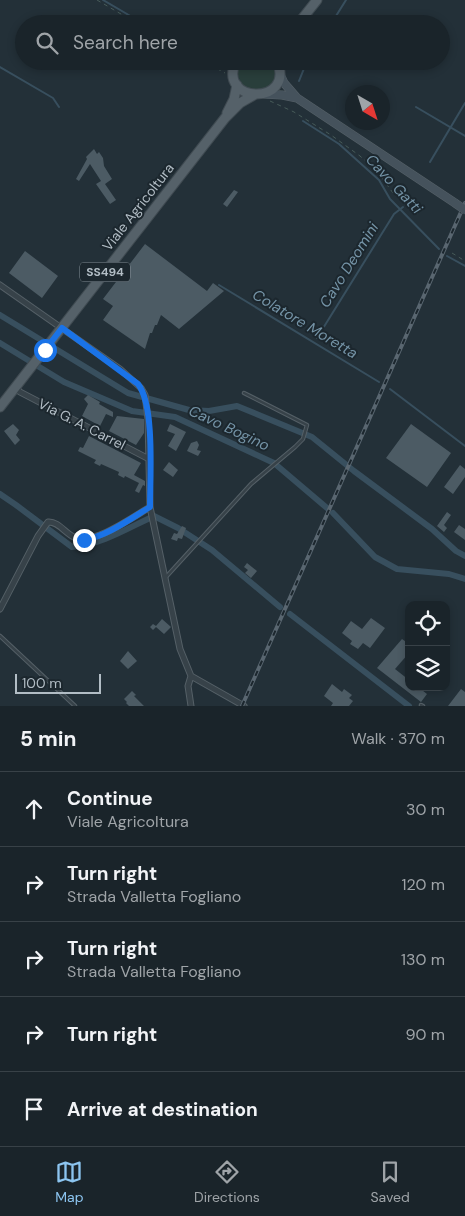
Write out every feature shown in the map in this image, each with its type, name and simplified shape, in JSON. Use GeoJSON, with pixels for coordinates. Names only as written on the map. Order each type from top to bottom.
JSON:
{"type":"FeatureCollection","features":[{"type":"Feature","properties":{"kind":"main road"},"geometry":{"type":"LineString","coordinates":[[305,15],[316,0]]}},
{"type":"Feature","properties":{"kind":"main road","name":"Viale Agricoltura"},"geometry":{"type":"LineString","coordinates":[[225,118],[234,99],[235,82],[233,70]]}},
{"type":"Feature","properties":{"kind":"main road","name":"Viale Agricoltura"},"geometry":{"type":"LineString","coordinates":[[0,407],[225,118],[240,103],[274,87],[278,70]]}},
{"type":"Feature","properties":{"kind":"main road"},"geometry":{"type":"LineString","coordinates":[[280,70],[284,83],[297,98],[465,210]]}},
{"type":"Feature","properties":{"kind":"main road"},"geometry":{"type":"LineString","coordinates":[[235,82],[245,92],[297,98]]}},
{"type":"Feature","properties":{"kind":"street"},"geometry":{"type":"LineString","coordinates":[[0,285],[138,384],[145,395],[150,459],[150,509],[180,649],[191,676],[244,706]]}},
{"type":"Feature","properties":{"kind":"street","name":"Via G. A. Carrel"},"geometry":{"type":"LineString","coordinates":[[16,387],[20,392],[150,459]]}},
{"type":"Feature","properties":{"kind":"street"},"geometry":{"type":"LineString","coordinates":[[0,609],[44,526],[48,522],[52,522],[73,537],[89,539],[150,509]]}},
{"type":"Feature","properties":{"kind":"street"},"geometry":{"type":"LineString","coordinates":[[191,676],[188,686],[191,706]]}},
{"type":"Feature","properties":{"kind":"lane"},"geometry":{"type":"LineString","coordinates":[[164,580],[250,484],[278,463],[303,439],[307,425],[244,393]]}},
{"type":"Feature","properties":{"kind":"lane"},"geometry":{"type":"LineString","coordinates":[[0,636],[75,706]]}},
{"type":"Feature","properties":{"kind":"path"},"geometry":{"type":"LineString","coordinates":[[97,0],[123,15]]}},
{"type":"Feature","properties":{"kind":"path"},"geometry":{"type":"LineString","coordinates":[[217,70],[235,82]]}},
{"type":"Feature","properties":{"kind":"path"},"geometry":{"type":"LineString","coordinates":[[258,95],[294,112],[360,156],[377,171],[393,193],[421,216]]}},
{"type":"Feature","properties":{"kind":"path"},"geometry":{"type":"LineString","coordinates":[[452,253],[465,261]]}},
{"type":"Feature","properties":{"kind":"green space"},"geometry":{"type":"Polygon","coordinates":[[[238,70],[276,70],[277,73],[268,88],[255,92],[243,86],[237,74],[238,70]]]}},
{"type":"Feature","properties":{"kind":"building"},"geometry":{"type":"Polygon","coordinates":[[[94,149],[103,158],[104,166],[112,179],[105,184],[116,200],[110,204],[96,184],[101,181],[90,164],[79,181],[76,179],[87,159],[86,157],[94,149]]]}},
{"type":"Feature","properties":{"kind":"building"},"geometry":{"type":"Polygon","coordinates":[[[234,190],[238,192],[227,207],[223,204],[234,190]]]}},
{"type":"Feature","properties":{"kind":"building"},"geometry":{"type":"Polygon","coordinates":[[[145,244],[207,291],[213,283],[224,291],[179,329],[161,315],[157,325],[155,325],[152,333],[150,333],[145,349],[103,320],[113,306],[103,299],[145,244]]]}},
{"type":"Feature","properties":{"kind":"building"},"geometry":{"type":"Polygon","coordinates":[[[25,251],[58,276],[42,298],[9,273],[25,251]]]}},
{"type":"Feature","properties":{"kind":"building"},"geometry":{"type":"Polygon","coordinates":[[[88,395],[113,412],[113,417],[106,414],[100,426],[82,416],[88,404],[84,399],[88,395]]]}},
{"type":"Feature","properties":{"kind":"building"},"geometry":{"type":"Polygon","coordinates":[[[117,416],[144,419],[144,433],[136,445],[109,431],[117,416]]]}},
{"type":"Feature","properties":{"kind":"building"},"geometry":{"type":"Polygon","coordinates":[[[13,424],[19,430],[16,435],[20,440],[15,445],[4,431],[13,424]]]}},
{"type":"Feature","properties":{"kind":"building"},"geometry":{"type":"Polygon","coordinates":[[[170,424],[186,432],[176,451],[168,446],[175,434],[167,431],[170,424]]]}},
{"type":"Feature","properties":{"kind":"building"},"geometry":{"type":"Polygon","coordinates":[[[411,424],[451,453],[427,487],[386,458],[411,424]]]}},
{"type":"Feature","properties":{"kind":"building"},"geometry":{"type":"Polygon","coordinates":[[[89,436],[141,463],[134,475],[145,481],[145,486],[143,485],[139,493],[135,491],[139,483],[125,476],[124,478],[118,475],[119,472],[101,464],[100,466],[94,463],[96,460],[78,451],[80,447],[83,448],[89,436]]]}},
{"type":"Feature","properties":{"kind":"building"},"geometry":{"type":"Polygon","coordinates":[[[197,441],[199,445],[197,450],[201,451],[198,456],[187,451],[191,443],[197,441]]]}},
{"type":"Feature","properties":{"kind":"building"},"geometry":{"type":"Polygon","coordinates":[[[169,462],[178,470],[173,477],[163,470],[169,462]]]}},
{"type":"Feature","properties":{"kind":"building"},"geometry":{"type":"Polygon","coordinates":[[[460,465],[465,469],[465,477],[453,494],[444,487],[460,465]]]}},
{"type":"Feature","properties":{"kind":"building"},"geometry":{"type":"Polygon","coordinates":[[[447,512],[451,515],[444,525],[447,528],[444,532],[437,526],[447,512]]]}},
{"type":"Feature","properties":{"kind":"building"},"geometry":{"type":"Polygon","coordinates":[[[459,525],[465,529],[465,540],[454,532],[459,525]]]}},
{"type":"Feature","properties":{"kind":"building"},"geometry":{"type":"Polygon","coordinates":[[[182,526],[186,528],[182,539],[178,538],[177,541],[171,539],[174,533],[177,534],[182,526]]]}},
{"type":"Feature","properties":{"kind":"building"},"geometry":{"type":"Polygon","coordinates":[[[247,563],[257,571],[251,578],[245,573],[248,570],[244,567],[247,563]]]}},
{"type":"Feature","properties":{"kind":"building"},"geometry":{"type":"Polygon","coordinates":[[[371,618],[385,628],[370,648],[363,643],[358,649],[350,644],[352,641],[342,633],[351,621],[362,629],[371,618]]]}},
{"type":"Feature","properties":{"kind":"building"},"geometry":{"type":"Polygon","coordinates":[[[162,619],[171,627],[164,634],[156,627],[153,630],[150,627],[153,624],[156,626],[162,619]]]}},
{"type":"Feature","properties":{"kind":"building"},"geometry":{"type":"Polygon","coordinates":[[[402,639],[405,641],[405,658],[395,669],[405,677],[405,690],[377,668],[402,639]]]}},
{"type":"Feature","properties":{"kind":"building"},"geometry":{"type":"Polygon","coordinates":[[[128,651],[137,661],[128,669],[120,661],[128,651]]]}},
{"type":"Feature","properties":{"kind":"building"},"geometry":{"type":"Polygon","coordinates":[[[332,684],[342,692],[344,689],[352,695],[349,698],[353,701],[349,706],[331,706],[333,703],[324,696],[332,684]]]}},
{"type":"Feature","properties":{"kind":"building"},"geometry":{"type":"Polygon","coordinates":[[[461,689],[465,692],[465,706],[448,706],[461,689]]]}},
{"type":"Feature","properties":{"kind":"building"},"geometry":{"type":"Polygon","coordinates":[[[132,691],[136,695],[134,696],[144,706],[129,706],[126,703],[124,699],[132,691]]]}},
{"type":"Feature","properties":{"kind":"building"},"geometry":{"type":"Polygon","coordinates":[[[407,691],[423,691],[427,694],[421,702],[407,691]]]}},
{"type":"Feature","properties":{"kind":"waterway"},"geometry":{"type":"LineString","coordinates":[[103,0],[129,15]]}},
{"type":"Feature","properties":{"kind":"waterway","name":"Cavo Gatti"},"geometry":{"type":"LineString","coordinates":[[337,15],[346,0]]}},
{"type":"Feature","properties":{"kind":"waterway","name":"Colatore Moretta"},"geometry":{"type":"LineString","coordinates":[[0,67],[53,98],[59,107]]}},
{"type":"Feature","properties":{"kind":"waterway","name":"Cavo Gatti"},"geometry":{"type":"LineString","coordinates":[[299,81],[303,70]]}},
{"type":"Feature","properties":{"kind":"waterway","name":"Cavo Deomini"},"geometry":{"type":"LineString","coordinates":[[430,162],[465,103]]}},
{"type":"Feature","properties":{"kind":"waterway"},"geometry":{"type":"LineString","coordinates":[[416,107],[465,136]]}},
{"type":"Feature","properties":{"kind":"waterway","name":"Cavo Gatti"},"geometry":{"type":"LineString","coordinates":[[303,121],[339,144],[379,180],[390,199],[439,249]]}},
{"type":"Feature","properties":{"kind":"waterway","name":"Cavo Deomini"},"geometry":{"type":"LineString","coordinates":[[317,338],[394,214],[403,207]]}},
{"type":"Feature","properties":{"kind":"waterway","name":"Cavo Gatti"},"geometry":{"type":"LineString","coordinates":[[447,256],[465,266]]}},
{"type":"Feature","properties":{"kind":"waterway","name":"Colatore Moretta"},"geometry":{"type":"LineString","coordinates":[[219,285],[379,382]]}},
{"type":"Feature","properties":{"kind":"waterway"},"geometry":{"type":"LineString","coordinates":[[0,315],[128,393],[189,410],[209,411],[237,406],[312,437],[432,529],[456,551],[465,556]]}},
{"type":"Feature","properties":{"kind":"waterway","name":"Cavo Bogino"},"geometry":{"type":"LineString","coordinates":[[0,343],[64,382],[132,411],[175,417],[274,463],[327,508]]}},
{"type":"Feature","properties":{"kind":"waterway","name":"Colatore Moretta"},"geometry":{"type":"LineString","coordinates":[[390,389],[465,446]]}},
{"type":"Feature","properties":{"kind":"waterway"},"geometry":{"type":"LineString","coordinates":[[0,494],[72,547],[83,546],[104,539],[154,516],[178,528],[212,550],[280,607]]}},
{"type":"Feature","properties":{"kind":"waterway","name":"Cavo Bogino"},"geometry":{"type":"LineString","coordinates":[[333,513],[375,557],[397,569],[449,574],[465,579]]}},
{"type":"Feature","properties":{"kind":"waterway"},"geometry":{"type":"LineString","coordinates":[[290,614],[409,706]]}},
{"type":"Feature","properties":{"kind":"railway"},"geometry":{"type":"LineString","coordinates":[[242,706],[465,203]]}},
{"type":"Feature","properties":{"kind":"route"},"geometry":{"type":"LineString","coordinates":[[45,350],[62,328],[120,369],[138,384],[145,395],[150,459],[150,507],[95,537],[84,540]]}}]}
